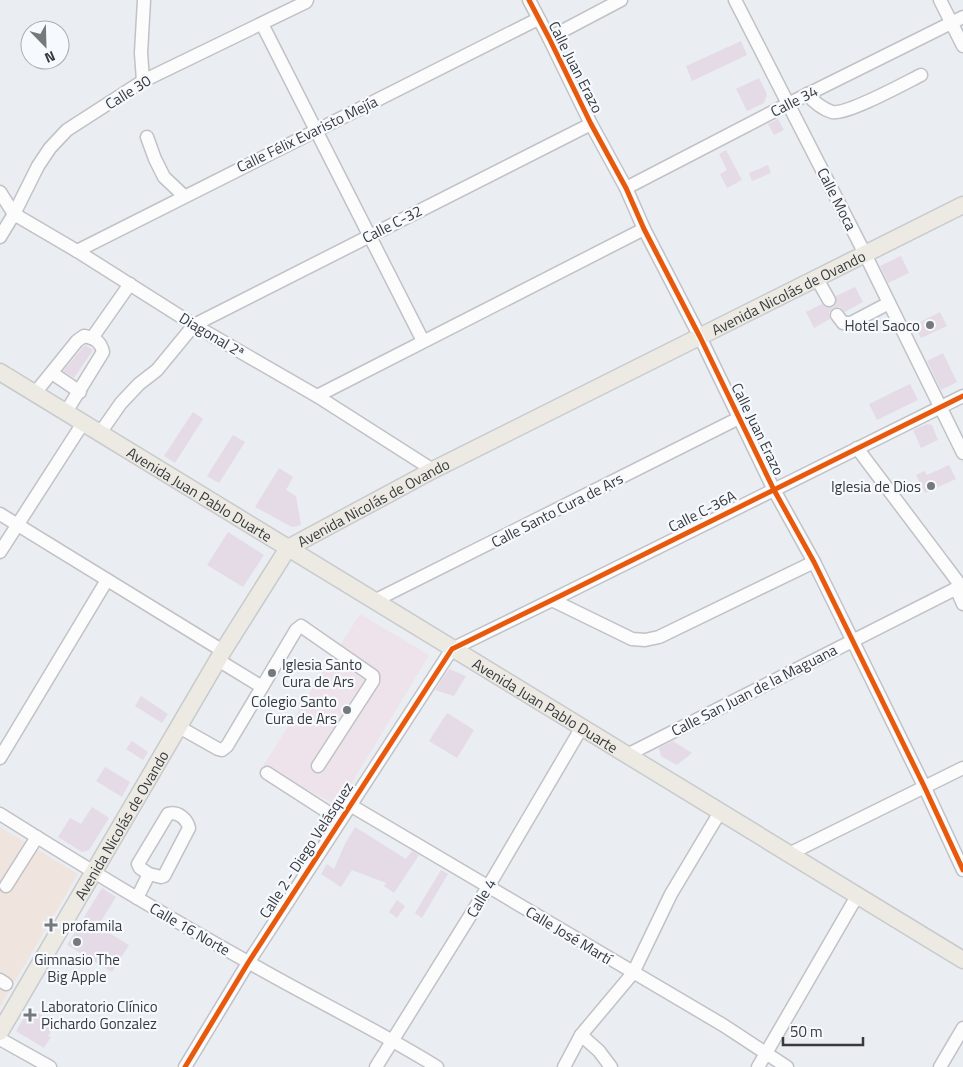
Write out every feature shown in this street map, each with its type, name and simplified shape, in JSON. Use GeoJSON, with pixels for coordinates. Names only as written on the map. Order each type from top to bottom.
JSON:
{"type":"FeatureCollection","features":[{"type":"Feature","properties":{"kind":"main road","name":"Avenida Nicolás de Ovando"},"geometry":{"type":"LineString","coordinates":[[0,1032],[220,655],[288,548],[433,470],[963,205]]}},
{"type":"Feature","properties":{"kind":"main road","name":"Avenida Juan Pablo Duarte"},"geometry":{"type":"LineString","coordinates":[[0,372],[856,896],[961,957]]}},
{"type":"Feature","properties":{"kind":"street"},"geometry":{"type":"LineString","coordinates":[[143,81],[141,52],[144,0]]}},
{"type":"Feature","properties":{"kind":"street","name":"Calle Juan Erazo"},"geometry":{"type":"LineString","coordinates":[[529,0],[591,124],[626,188],[644,229],[700,337],[774,490],[814,562],[963,870]]}},
{"type":"Feature","properties":{"kind":"street"},"geometry":{"type":"LineString","coordinates":[[549,38],[621,0]]}},
{"type":"Feature","properties":{"kind":"street","name":"Calle Moca"},"geometry":{"type":"LineString","coordinates":[[735,0],[865,254],[963,453]]}},
{"type":"Feature","properties":{"kind":"street"},"geometry":{"type":"LineString","coordinates":[[940,0],[963,46]]}},
{"type":"Feature","properties":{"kind":"street","name":"Calle 30"},"geometry":{"type":"LineString","coordinates":[[0,237],[38,166],[67,130],[143,81],[307,1]]}},
{"type":"Feature","properties":{"kind":"street","name":"Calle 34"},"geometry":{"type":"LineString","coordinates":[[626,188],[963,16]]}},
{"type":"Feature","properties":{"kind":"street","name":"Calle Félix Evaristo Mejía"},"geometry":{"type":"LineString","coordinates":[[77,251],[538,19]]}},
{"type":"Feature","properties":{"kind":"street"},"geometry":{"type":"LineString","coordinates":[[262,24],[423,341]]}},
{"type":"Feature","properties":{"kind":"street"},"geometry":{"type":"LineString","coordinates":[[807,94],[814,102],[832,112],[843,111],[856,107],[921,75]]}},
{"type":"Feature","properties":{"kind":"street","name":"Calle C-32"},"geometry":{"type":"LineString","coordinates":[[194,325],[591,124]]}},
{"type":"Feature","properties":{"kind":"street"},"geometry":{"type":"LineString","coordinates":[[147,137],[155,160],[164,177],[184,196]]}},
{"type":"Feature","properties":{"kind":"street","name":"Diagonal 2ª"},"geometry":{"type":"LineString","coordinates":[[0,192],[14,214],[77,251],[194,325],[317,396],[433,470]]}},
{"type":"Feature","properties":{"kind":"street"},"geometry":{"type":"LineString","coordinates":[[317,396],[644,229]]}},
{"type":"Feature","properties":{"kind":"street"},"geometry":{"type":"LineString","coordinates":[[817,278],[829,300]]}},
{"type":"Feature","properties":{"kind":"street"},"geometry":{"type":"LineString","coordinates":[[92,338],[130,284]]}},
{"type":"Feature","properties":{"kind":"street"},"geometry":{"type":"LineString","coordinates":[[837,316],[843,323],[851,322],[889,303]]}},
{"type":"Feature","properties":{"kind":"street"},"geometry":{"type":"LineString","coordinates":[[100,433],[121,403],[156,370],[194,325]]}},
{"type":"Feature","properties":{"kind":"street"},"geometry":{"type":"LineString","coordinates":[[35,393],[77,341],[84,336],[92,338],[98,342],[102,352],[80,392],[66,412]]}},
{"type":"Feature","properties":{"kind":"street"},"geometry":{"type":"LineString","coordinates":[[52,373],[80,392]]}},
{"type":"Feature","properties":{"kind":"street","name":"Calle C-36A"},"geometry":{"type":"LineString","coordinates":[[452,648],[963,396]]}},
{"type":"Feature","properties":{"kind":"street","name":"Calle Santo Cura de Ars"},"geometry":{"type":"LineString","coordinates":[[374,601],[739,418]]}},
{"type":"Feature","properties":{"kind":"street"},"geometry":{"type":"LineString","coordinates":[[0,552],[83,423]]}},
{"type":"Feature","properties":{"kind":"street"},"geometry":{"type":"LineString","coordinates":[[857,448],[960,586],[963,604]]}},
{"type":"Feature","properties":{"kind":"street"},"geometry":{"type":"LineString","coordinates":[[0,514],[107,580],[220,655],[262,687]]}},
{"type":"Feature","properties":{"kind":"street"},"geometry":{"type":"LineString","coordinates":[[552,600],[632,639],[644,640],[659,637],[814,562]]}},
{"type":"Feature","properties":{"kind":"street"},"geometry":{"type":"LineString","coordinates":[[0,758],[107,580]]}},
{"type":"Feature","properties":{"kind":"street","name":"Calle San Juan de la Maguana"},"geometry":{"type":"LineString","coordinates":[[627,755],[960,586]]}},
{"type":"Feature","properties":{"kind":"street"},"geometry":{"type":"LineString","coordinates":[[179,727],[222,750],[227,746],[296,630],[301,626],[372,676],[372,681],[318,766]]}},
{"type":"Feature","properties":{"kind":"street","name":"Calle 2 - Diego Velásquez"},"geometry":{"type":"LineString","coordinates":[[185,1067],[248,963],[452,648]]}},
{"type":"Feature","properties":{"kind":"street","name":"Calle 4"},"geometry":{"type":"LineString","coordinates":[[376,1067],[488,887],[582,727]]}},
{"type":"Feature","properties":{"kind":"street"},"geometry":{"type":"LineString","coordinates":[[789,854],[963,768]]}},
{"type":"Feature","properties":{"kind":"street"},"geometry":{"type":"LineString","coordinates":[[267,773],[340,820]]}},
{"type":"Feature","properties":{"kind":"street","name":"Calle José Martí"},"geometry":{"type":"LineString","coordinates":[[350,805],[723,1025],[787,1067]]}},
{"type":"Feature","properties":{"kind":"street"},"geometry":{"type":"LineString","coordinates":[[173,812],[178,814],[187,822],[189,828],[164,876],[149,874],[140,868],[138,864],[168,814],[173,812]]}},
{"type":"Feature","properties":{"kind":"street"},"geometry":{"type":"LineString","coordinates":[[564,1067],[581,1035],[633,973],[671,894],[720,812]]}},
{"type":"Feature","properties":{"kind":"street","name":"Calle 16 Norte"},"geometry":{"type":"LineString","coordinates":[[0,814],[94,873],[248,963],[393,1041],[437,1067]]}},
{"type":"Feature","properties":{"kind":"street"},"geometry":{"type":"LineString","coordinates":[[6,886],[37,837]]}},
{"type":"Feature","properties":{"kind":"street"},"geometry":{"type":"LineString","coordinates":[[137,898],[149,874]]}},
{"type":"Feature","properties":{"kind":"street"},"geometry":{"type":"LineString","coordinates":[[758,1067],[856,896]]}},
{"type":"Feature","properties":{"kind":"street"},"geometry":{"type":"LineString","coordinates":[[940,1067],[963,1028]]}},
{"type":"Feature","properties":{"kind":"street"},"geometry":{"type":"LineString","coordinates":[[581,1035],[600,1050],[611,1067]]}},
{"type":"Feature","properties":{"kind":"street"},"geometry":{"type":"LineString","coordinates":[[0,1039],[50,1067]]}},
{"type":"Feature","properties":{"kind":"shaded area","name":"Colegio Santo Cura de Ars"},"geometry":{"type":"Polygon","coordinates":[[[360,614],[429,655],[338,806],[263,766],[360,614]]]}},
{"type":"Feature","properties":{"kind":"shaded area"},"geometry":{"type":"Polygon","coordinates":[[[0,827],[78,874],[0,1007],[0,827]]]}},
{"type":"Feature","properties":{"kind":"building"},"geometry":{"type":"Polygon","coordinates":[[[741,41],[747,55],[692,81],[686,66],[741,41]]]}},
{"type":"Feature","properties":{"kind":"building"},"geometry":{"type":"Polygon","coordinates":[[[759,78],[767,94],[764,103],[747,111],[736,89],[759,78]]]}},
{"type":"Feature","properties":{"kind":"building"},"geometry":{"type":"Polygon","coordinates":[[[778,119],[784,130],[774,135],[768,124],[778,119]]]}},
{"type":"Feature","properties":{"kind":"building"},"geometry":{"type":"Polygon","coordinates":[[[726,150],[742,180],[727,188],[720,174],[727,170],[719,154],[726,150]]]}},
{"type":"Feature","properties":{"kind":"building"},"geometry":{"type":"Polygon","coordinates":[[[768,165],[771,173],[752,181],[749,173],[768,165]]]}},
{"type":"Feature","properties":{"kind":"building"},"geometry":{"type":"Polygon","coordinates":[[[901,256],[909,273],[888,283],[880,266],[901,256]]]}},
{"type":"Feature","properties":{"kind":"building"},"geometry":{"type":"Polygon","coordinates":[[[855,287],[863,302],[845,312],[840,307],[833,308],[829,312],[830,319],[814,328],[806,312],[822,304],[825,307],[833,307],[836,304],[836,296],[855,287]]]}},
{"type":"Feature","properties":{"kind":"building","name":"Hotel Saoco"},"geometry":{"type":"Polygon","coordinates":[[[940,312],[947,326],[921,338],[914,325],[940,312]]]}},
{"type":"Feature","properties":{"kind":"building"},"geometry":{"type":"Polygon","coordinates":[[[85,345],[93,350],[74,378],[63,371],[85,345]]]}},
{"type":"Feature","properties":{"kind":"building"},"geometry":{"type":"Polygon","coordinates":[[[943,353],[957,382],[941,390],[927,361],[943,353]]]}},
{"type":"Feature","properties":{"kind":"building"},"geometry":{"type":"Polygon","coordinates":[[[910,384],[918,400],[877,420],[869,404],[910,384]]]}},
{"type":"Feature","properties":{"kind":"building"},"geometry":{"type":"Polygon","coordinates":[[[193,412],[203,419],[175,463],[164,456],[193,412]]]}},
{"type":"Feature","properties":{"kind":"building"},"geometry":{"type":"Polygon","coordinates":[[[927,424],[932,425],[938,440],[921,448],[913,430],[927,424]]]}},
{"type":"Feature","properties":{"kind":"building"},"geometry":{"type":"Polygon","coordinates":[[[233,435],[245,442],[219,483],[207,476],[233,435]]]}},
{"type":"Feature","properties":{"kind":"building","name":"Iglesia de Dios"},"geometry":{"type":"Polygon","coordinates":[[[949,465],[956,479],[925,493],[916,475],[925,471],[927,475],[949,465]]]}},
{"type":"Feature","properties":{"kind":"building"},"geometry":{"type":"Polygon","coordinates":[[[279,468],[293,477],[286,490],[296,496],[301,525],[292,527],[255,507],[279,468]]]}},
{"type":"Feature","properties":{"kind":"building"},"geometry":{"type":"Polygon","coordinates":[[[228,532],[264,555],[243,587],[207,565],[228,532]]]}},
{"type":"Feature","properties":{"kind":"building"},"geometry":{"type":"Polygon","coordinates":[[[449,669],[466,676],[454,696],[435,690],[449,669]]]}},
{"type":"Feature","properties":{"kind":"building"},"geometry":{"type":"Polygon","coordinates":[[[141,696],[168,714],[162,723],[135,706],[141,696]]]}},
{"type":"Feature","properties":{"kind":"building"},"geometry":{"type":"Polygon","coordinates":[[[447,713],[474,730],[457,758],[429,741],[447,713]]]}},
{"type":"Feature","properties":{"kind":"building"},"geometry":{"type":"Polygon","coordinates":[[[132,741],[148,752],[143,760],[126,749],[132,741]]]}},
{"type":"Feature","properties":{"kind":"building"},"geometry":{"type":"Polygon","coordinates":[[[673,741],[692,753],[677,765],[661,756],[659,748],[673,741]]]}},
{"type":"Feature","properties":{"kind":"building"},"geometry":{"type":"Polygon","coordinates":[[[105,767],[130,782],[122,797],[96,781],[105,767]]]}},
{"type":"Feature","properties":{"kind":"building"},"geometry":{"type":"Polygon","coordinates":[[[92,807],[109,818],[89,850],[82,852],[58,837],[70,818],[81,824],[92,807]]]}},
{"type":"Feature","properties":{"kind":"building"},"geometry":{"type":"Polygon","coordinates":[[[355,827],[406,859],[412,851],[419,855],[394,893],[384,886],[386,883],[352,870],[341,887],[321,874],[327,864],[334,869],[355,827]]]}},
{"type":"Feature","properties":{"kind":"building"},"geometry":{"type":"Polygon","coordinates":[[[441,870],[448,874],[422,918],[415,913],[441,870]]]}},
{"type":"Feature","properties":{"kind":"building"},"geometry":{"type":"Polygon","coordinates":[[[102,888],[116,897],[98,926],[129,945],[112,972],[67,945],[102,888]]]}},
{"type":"Feature","properties":{"kind":"building"},"geometry":{"type":"Polygon","coordinates":[[[397,900],[405,906],[397,918],[389,912],[397,900]]]}},
{"type":"Feature","properties":{"kind":"building"},"geometry":{"type":"Polygon","coordinates":[[[30,1008],[56,1024],[48,1036],[51,1037],[44,1048],[16,1031],[30,1008]]]}},
{"type":"Feature","properties":{"kind":"cycle path"},"geometry":{"type":"LineString","coordinates":[[529,0],[591,124],[626,188],[644,229],[700,337],[774,490],[814,562],[963,870]]}},
{"type":"Feature","properties":{"kind":"cycle path"},"geometry":{"type":"LineString","coordinates":[[185,1067],[248,963],[452,649],[963,396]]}},
{"type":"Feature","properties":{"kind":"place","name":"Hotel Saoco"},"geometry":{"type":"Point","coordinates":[930,325]}},
{"type":"Feature","properties":{"kind":"place","name":"Iglesia de Dios"},"geometry":{"type":"Point","coordinates":[931,486]}},
{"type":"Feature","properties":{"kind":"place","name":"Iglesia Santo Cura de Ars"},"geometry":{"type":"Point","coordinates":[272,673]}},
{"type":"Feature","properties":{"kind":"place","name":"Colegio Santo Cura de Ars"},"geometry":{"type":"Point","coordinates":[347,710]}},
{"type":"Feature","properties":{"kind":"place","name":"profamila"},"geometry":{"type":"Point","coordinates":[51,925]}},
{"type":"Feature","properties":{"kind":"place","name":"Gimnasio The Big Apple"},"geometry":{"type":"Point","coordinates":[77,942]}},
{"type":"Feature","properties":{"kind":"place","name":"Laboratorio Clínico Pichardo Gonzalez"},"geometry":{"type":"Point","coordinates":[30,1015]}}]}
